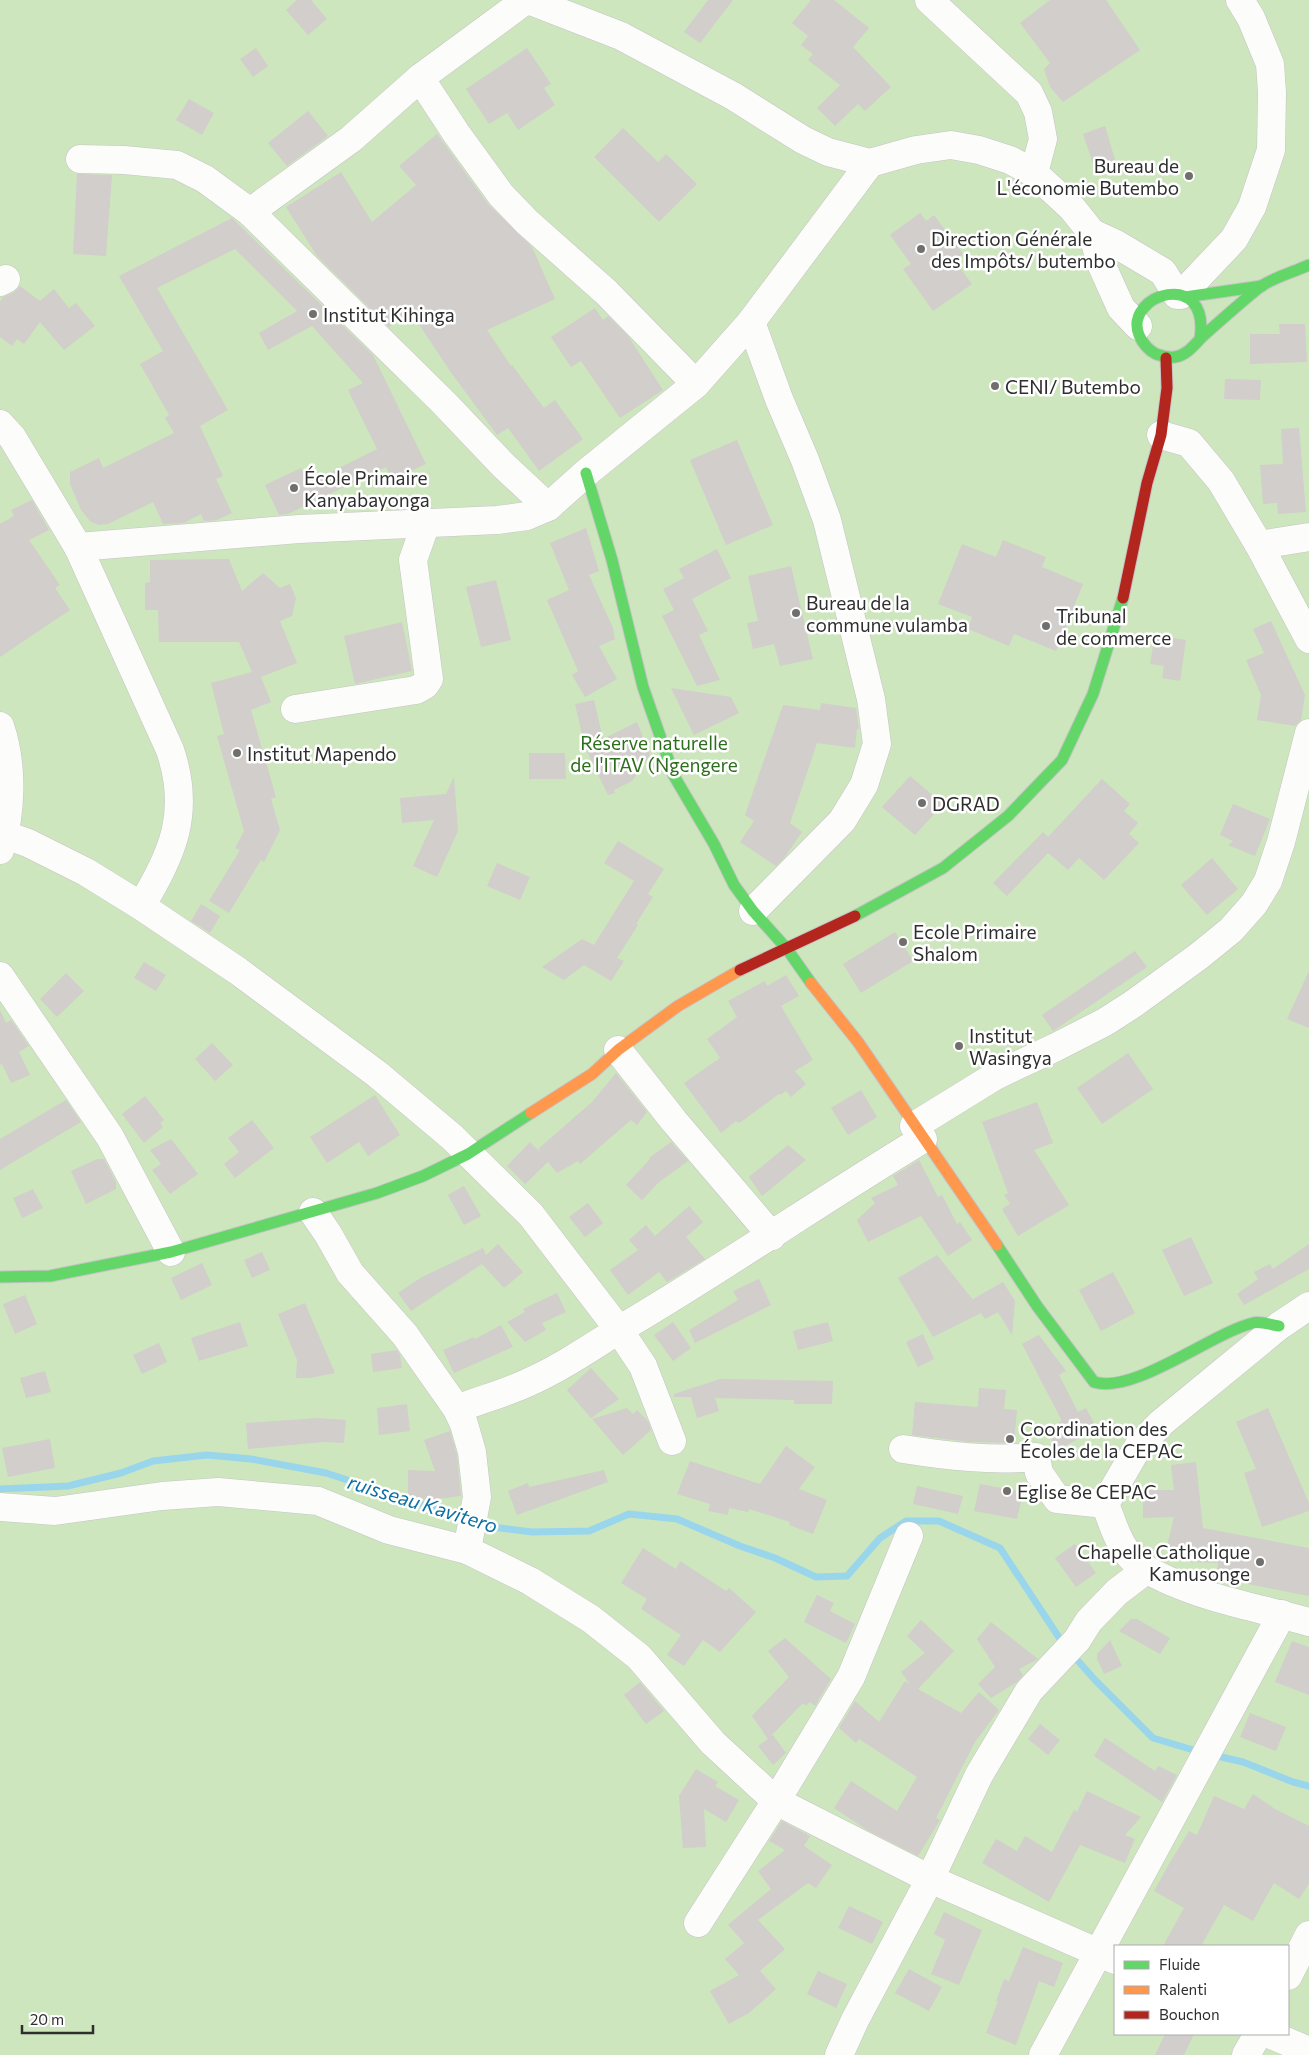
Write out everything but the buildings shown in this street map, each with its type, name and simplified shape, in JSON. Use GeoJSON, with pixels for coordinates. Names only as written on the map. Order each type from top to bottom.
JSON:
{"type":"FeatureCollection","features":[{"type":"Feature","properties":{"kind":"street"},"geometry":{"type":"LineString","coordinates":[[250,212],[351,139],[420,78],[527,0],[621,36],[733,96],[803,140],[828,152],[870,163],[916,150],[951,145],[986,152],[1010,160],[1034,173],[1072,208],[1092,233],[1121,308],[1138,326]]}},
{"type":"Feature","properties":{"kind":"street"},"geometry":{"type":"LineString","coordinates":[[929,0],[1029,93],[1038,112],[1043,139],[1034,173]]}},
{"type":"Feature","properties":{"kind":"street"},"geometry":{"type":"LineString","coordinates":[[1181,296],[1234,239],[1252,207],[1271,150],[1272,92],[1270,64],[1251,18],[1240,0]]}},
{"type":"Feature","properties":{"kind":"street"},"geometry":{"type":"LineString","coordinates":[[420,78],[456,133],[501,195],[526,222],[619,305],[696,384]]}},
{"type":"Feature","properties":{"kind":"street"},"geometry":{"type":"LineString","coordinates":[[80,160],[124,160],[177,165],[205,179],[250,212],[437,396],[504,466],[548,507]]}},
{"type":"Feature","properties":{"kind":"street"},"geometry":{"type":"LineString","coordinates":[[78,547],[299,529],[497,520],[527,516],[548,507],[586,473],[696,384],[751,322],[870,163]]}},
{"type":"Feature","properties":{"kind":"street"},"geometry":{"type":"LineString","coordinates":[[1092,233],[1116,244],[1163,272],[1181,296],[1193,303],[1199,311],[1202,329],[1200,339]]}},
{"type":"Feature","properties":{"kind":"street"},"geometry":{"type":"LineString","coordinates":[[1262,286],[1181,296],[1158,296],[1150,301],[1139,316],[1138,326],[1143,344],[1148,350],[1166,358],[1186,354],[1200,339],[1262,286],[1309,265]]}},
{"type":"Feature","properties":{"kind":"street"},"geometry":{"type":"LineString","coordinates":[[751,322],[827,520],[871,699],[877,744],[864,785],[842,821],[753,911]]}},
{"type":"Feature","properties":{"kind":"street"},"geometry":{"type":"LineString","coordinates":[[0,1277],[50,1276],[171,1252],[386,1190],[423,1176],[468,1154],[592,1074],[618,1050],[678,1006],[725,978],[877,905],[943,868],[1008,816],[1062,760],[1093,694],[1123,598],[1147,483],[1162,435],[1167,388],[1166,358]]}},
{"type":"Feature","properties":{"kind":"street"},"geometry":{"type":"LineString","coordinates":[[0,424],[12,437],[78,547],[170,750],[177,770],[179,792],[178,817],[173,846],[160,875],[141,906]]}},
{"type":"Feature","properties":{"kind":"street"},"geometry":{"type":"LineString","coordinates":[[1162,435],[1189,443],[1222,480],[1309,639]]}},
{"type":"Feature","properties":{"kind":"street"},"geometry":{"type":"LineString","coordinates":[[586,473],[612,560],[643,686],[674,776],[714,844],[734,885],[753,911],[787,949],[823,1000],[858,1042],[918,1133],[952,1177],[1037,1306],[1094,1382],[1103,1385],[1114,1384],[1131,1378],[1202,1347],[1234,1329],[1255,1322],[1279,1326]]}},
{"type":"Feature","properties":{"kind":"street"},"geometry":{"type":"LineString","coordinates":[[295,709],[416,690],[425,685],[429,679],[413,560],[426,524]]}},
{"type":"Feature","properties":{"kind":"street"},"geometry":{"type":"LineString","coordinates":[[1259,546],[1309,537]]}},
{"type":"Feature","properties":{"kind":"street"},"geometry":{"type":"LineString","coordinates":[[0,726],[6,756],[9,794],[3,836],[28,842],[86,872],[141,906],[238,971],[377,1074],[452,1137],[531,1215],[620,1330],[643,1366],[672,1441]]}},
{"type":"Feature","properties":{"kind":"street"},"geometry":{"type":"LineString","coordinates":[[457,1409],[528,1383],[620,1330],[772,1236],[844,1187],[995,1076],[1056,1047],[1112,1017],[1199,956],[1232,930],[1254,904],[1268,881],[1281,842],[1309,733]]}},
{"type":"Feature","properties":{"kind":"street"},"geometry":{"type":"LineString","coordinates":[[0,976],[110,1137],[171,1252]]}},
{"type":"Feature","properties":{"kind":"street"},"geometry":{"type":"LineString","coordinates":[[618,1050],[674,1121],[772,1236]]}},
{"type":"Feature","properties":{"kind":"street"},"geometry":{"type":"LineString","coordinates":[[313,1212],[350,1273],[405,1334],[457,1409],[464,1424],[472,1452],[477,1497],[467,1550]]}},
{"type":"Feature","properties":{"kind":"street"},"geometry":{"type":"LineString","coordinates":[[1105,1504],[1138,1446],[1161,1423],[1279,1326],[1309,1306]]}},
{"type":"Feature","properties":{"kind":"street"},"geometry":{"type":"LineString","coordinates":[[903,1449],[947,1456],[1011,1459],[1036,1457],[1039,1473],[1057,1499],[1105,1504]]}},
{"type":"Feature","properties":{"kind":"street"},"geometry":{"type":"LineString","coordinates":[[0,1507],[55,1512],[162,1496],[218,1492],[318,1501],[389,1530],[467,1550],[530,1582],[591,1619],[639,1657],[714,1743],[776,1801],[930,1879],[1107,1956]]}},
{"type":"Feature","properties":{"kind":"street"},"geometry":{"type":"LineString","coordinates":[[1105,1504],[1119,1539],[1130,1556],[1146,1570],[1186,1588],[1223,1600],[1309,1622]]}},
{"type":"Feature","properties":{"kind":"street"},"geometry":{"type":"LineString","coordinates":[[698,1923],[776,1801],[851,1677],[909,1536]]}},
{"type":"Feature","properties":{"kind":"street"},"geometry":{"type":"LineString","coordinates":[[839,2055],[855,2020],[930,1879],[979,1775],[1028,1691],[1076,1640],[1089,1621],[1118,1592],[1146,1570]]}},
{"type":"Feature","properties":{"kind":"street"},"geometry":{"type":"LineString","coordinates":[[1043,2055],[1107,1956],[1282,1614]]}},
{"type":"Feature","properties":{"kind":"street"},"geometry":{"type":"LineString","coordinates":[[1289,1974],[1309,1935]]}},
{"type":"Feature","properties":{"kind":"street"},"geometry":{"type":"LineString","coordinates":[[1246,2055],[1257,2035]]}},
{"type":"Feature","properties":{"kind":"street"},"geometry":{"type":"LineString","coordinates":[[1271,2035],[1309,2051]]}},
{"type":"Feature","properties":{"kind":"green space","name":"Réserve naturelle de l'ITAV (Ngengere"},"geometry":{"type":"Polygon","coordinates":[[[0,0],[1309,0],[1309,2055],[0,2055],[0,0]]]}},
{"type":"Feature","properties":{"kind":"waterway","name":"ruisseau Kavitero"},"geometry":{"type":"LineString","coordinates":[[0,1489],[68,1486],[121,1473],[153,1461],[207,1455],[251,1459],[326,1473],[467,1519]]}},
{"type":"Feature","properties":{"kind":"waterway","name":"ruisseau Kavitero"},"geometry":{"type":"LineString","coordinates":[[477,1522],[492,1527],[532,1532],[589,1531],[629,1514],[677,1519],[740,1546],[775,1558],[816,1577],[847,1576],[880,1538],[906,1521],[939,1521],[1000,1548],[1064,1645]]}},
{"type":"Feature","properties":{"kind":"waterway","name":"ruisseau Kavitero"},"geometry":{"type":"LineString","coordinates":[[1071,1653],[1153,1738],[1200,1752]]}},
{"type":"Feature","properties":{"kind":"waterway","name":"ruisseau Kavitero"},"geometry":{"type":"LineString","coordinates":[[1213,1755],[1243,1762],[1293,1782],[1309,1786]]}},
{"type":"Feature","properties":{"kind":"traffic: fast"},"geometry":{"type":"LineString","coordinates":[[1200,339],[1200,316],[1193,302],[1181,295],[1168,295],[1154,299],[1143,308],[1137,320],[1139,335],[1148,349],[1163,356],[1179,356],[1190,349],[1260,287],[1278,277],[1309,265]]}},
{"type":"Feature","properties":{"kind":"traffic: fast"},"geometry":{"type":"LineString","coordinates":[[1185,297],[1262,286]]}},
{"type":"Feature","properties":{"kind":"traffic: fast"},"geometry":{"type":"LineString","coordinates":[[586,473],[612,560],[643,687],[674,776],[714,844],[734,885],[753,911],[787,949],[811,983]]}},
{"type":"Feature","properties":{"kind":"traffic: fast"},"geometry":{"type":"LineString","coordinates":[[855,916],[943,868],[1008,816],[1062,760],[1093,694],[1123,598]]}},
{"type":"Feature","properties":{"kind":"traffic: fast"},"geometry":{"type":"LineString","coordinates":[[0,1277],[50,1276],[171,1252],[377,1193],[423,1176],[468,1154],[531,1113]]}},
{"type":"Feature","properties":{"kind":"traffic: fast"},"geometry":{"type":"LineString","coordinates":[[997,1245],[1037,1306],[1094,1382],[1110,1384],[1130,1380],[1151,1372],[1216,1338],[1253,1323],[1279,1326]]}},
{"type":"Feature","properties":{"kind":"traffic: slow"},"geometry":{"type":"LineString","coordinates":[[531,1113],[592,1074],[618,1050],[678,1006],[740,970]]}},
{"type":"Feature","properties":{"kind":"traffic: slow"},"geometry":{"type":"LineString","coordinates":[[811,983],[858,1042],[997,1245]]}},
{"type":"Feature","properties":{"kind":"traffic: jam"},"geometry":{"type":"LineString","coordinates":[[1123,598],[1147,483],[1161,435],[1167,388],[1166,358]]}},
{"type":"Feature","properties":{"kind":"traffic: jam"},"geometry":{"type":"LineString","coordinates":[[740,970],[855,916]]}},
{"type":"Feature","properties":{"kind":"place","name":"Bureau de L'économie Butembo"},"geometry":{"type":"Point","coordinates":[1189,176]}},
{"type":"Feature","properties":{"kind":"place","name":"Direction Générale des Impôts/ butembo"},"geometry":{"type":"Point","coordinates":[921,249]}},
{"type":"Feature","properties":{"kind":"place","name":"Institut Kihinga"},"geometry":{"type":"Point","coordinates":[313,314]}},
{"type":"Feature","properties":{"kind":"place","name":"CENI/ Butembo"},"geometry":{"type":"Point","coordinates":[995,386]}},
{"type":"Feature","properties":{"kind":"place","name":"École Primaire Kanyabayonga"},"geometry":{"type":"Point","coordinates":[294,488]}},
{"type":"Feature","properties":{"kind":"place","name":"Bureau de la commune vulamba"},"geometry":{"type":"Point","coordinates":[796,613]}},
{"type":"Feature","properties":{"kind":"place","name":"Tribunal de commerce"},"geometry":{"type":"Point","coordinates":[1046,626]}},
{"type":"Feature","properties":{"kind":"place","name":"Institut Mapendo"},"geometry":{"type":"Point","coordinates":[237,753]}},
{"type":"Feature","properties":{"kind":"place","name":"DGRAD"},"geometry":{"type":"Point","coordinates":[922,803]}},
{"type":"Feature","properties":{"kind":"place","name":"Ecole Primaire Shalom"},"geometry":{"type":"Point","coordinates":[903,942]}},
{"type":"Feature","properties":{"kind":"place","name":"Institut Wasingya"},"geometry":{"type":"Point","coordinates":[959,1046]}},
{"type":"Feature","properties":{"kind":"place","name":"Coordination des Écoles de la CEPAC"},"geometry":{"type":"Point","coordinates":[1010,1439]}},
{"type":"Feature","properties":{"kind":"place","name":"Eglise 8e CEPAC"},"geometry":{"type":"Point","coordinates":[1007,1491]}},
{"type":"Feature","properties":{"kind":"place","name":"Chapelle Catholique Kamusonge"},"geometry":{"type":"Point","coordinates":[1260,1562]}}]}
